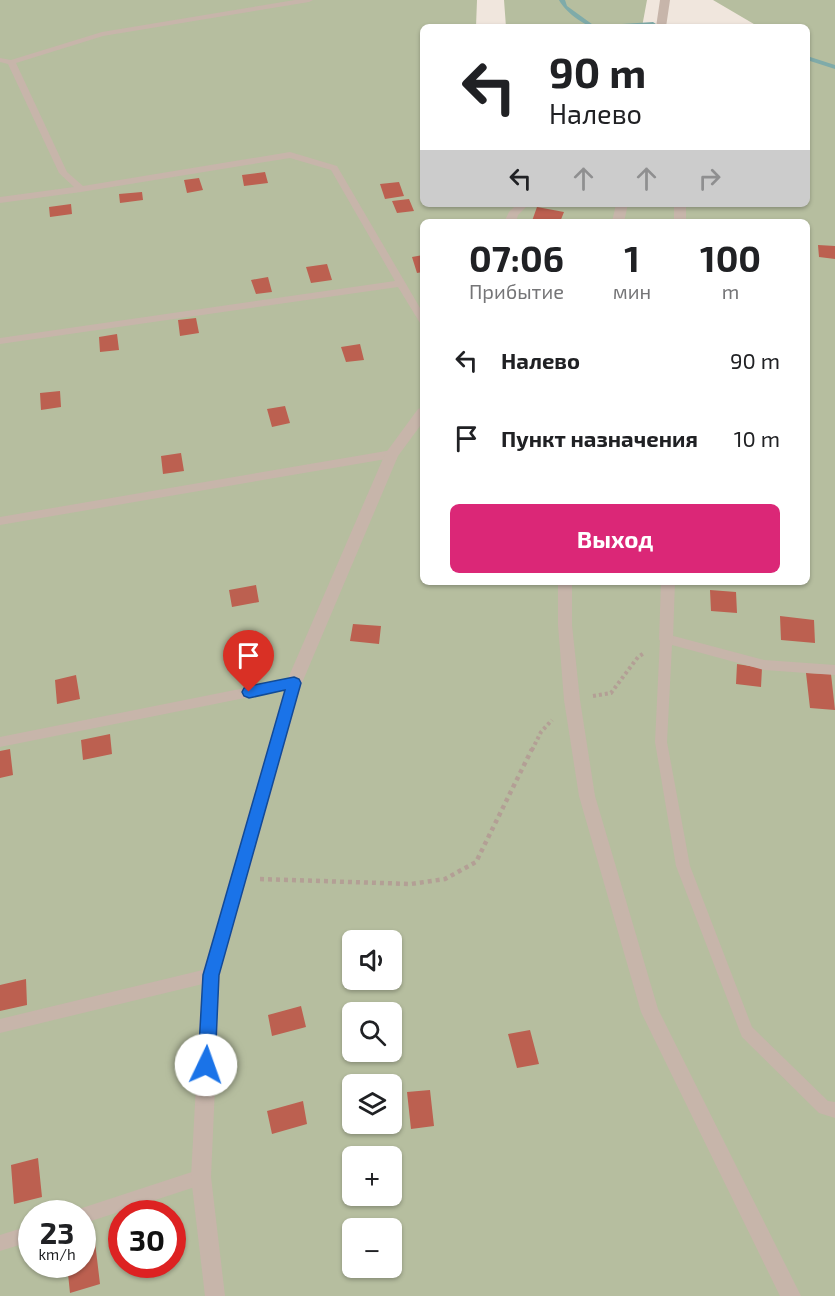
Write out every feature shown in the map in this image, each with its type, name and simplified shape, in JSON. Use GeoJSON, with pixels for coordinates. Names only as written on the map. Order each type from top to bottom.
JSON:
{"type":"FeatureCollection","features":[{"type":"Feature","properties":{"kind":"street"},"geometry":{"type":"LineString","coordinates":[[661,24],[665,0]]}},
{"type":"Feature","properties":{"kind":"street"},"geometry":{"type":"LineString","coordinates":[[511,219],[520,207]]}},
{"type":"Feature","properties":{"kind":"street"},"geometry":{"type":"LineString","coordinates":[[214,1296],[201,1177],[211,975],[294,683],[392,454],[420,416]]}},
{"type":"Feature","properties":{"kind":"street"},"geometry":{"type":"LineString","coordinates":[[565,585],[572,700],[587,796],[650,1012],[791,1296]]}},
{"type":"Feature","properties":{"kind":"street"},"geometry":{"type":"LineString","coordinates":[[666,639],[668,585]]}},
{"type":"Feature","properties":{"kind":"lane"},"geometry":{"type":"LineString","coordinates":[[0,60],[11,62],[102,34],[309,0]]}},
{"type":"Feature","properties":{"kind":"lane"},"geometry":{"type":"LineString","coordinates":[[11,62],[63,172],[81,189]]}},
{"type":"Feature","properties":{"kind":"lane"},"geometry":{"type":"LineString","coordinates":[[0,200],[290,155],[334,168],[420,316]]}},
{"type":"Feature","properties":{"kind":"lane"},"geometry":{"type":"LineString","coordinates":[[0,341],[401,283]]}},
{"type":"Feature","properties":{"kind":"lane"},"geometry":{"type":"LineString","coordinates":[[0,521],[392,454]]}},
{"type":"Feature","properties":{"kind":"lane"},"geometry":{"type":"LineString","coordinates":[[835,670],[764,665],[666,639],[661,742],[683,866],[747,1032],[824,1108],[835,1110]]}},
{"type":"Feature","properties":{"kind":"lane"},"geometry":{"type":"LineString","coordinates":[[0,742],[294,683]]}},
{"type":"Feature","properties":{"kind":"lane"},"geometry":{"type":"LineString","coordinates":[[0,1026],[211,975]]}},
{"type":"Feature","properties":{"kind":"lane"},"geometry":{"type":"LineString","coordinates":[[96,1211],[201,1177]]}},
{"type":"Feature","properties":{"kind":"lane"},"geometry":{"type":"LineString","coordinates":[[0,1243],[18,1237]]}},
{"type":"Feature","properties":{"kind":"path"},"geometry":{"type":"LineString","coordinates":[[572,700],[611,693],[638,657],[666,639]]}},
{"type":"Feature","properties":{"kind":"path"},"geometry":{"type":"LineString","coordinates":[[238,879],[411,884],[445,879],[476,862],[541,732]]}},
{"type":"Feature","properties":{"kind":"green space"},"geometry":{"type":"Polygon","coordinates":[[[0,0],[477,0],[476,24],[420,24],[420,207],[810,207],[810,24],[754,24],[713,0],[835,0],[835,1296],[0,1296],[0,0]]]}},
{"type":"Feature","properties":{"kind":"green space"},"geometry":{"type":"Polygon","coordinates":[[[504,0],[647,0],[643,24],[506,24],[504,0]]]}},
{"type":"Feature","properties":{"kind":"building"},"geometry":{"type":"Polygon","coordinates":[[[265,172],[268,183],[244,186],[242,175],[265,172]]]}},
{"type":"Feature","properties":{"kind":"building"},"geometry":{"type":"Polygon","coordinates":[[[199,178],[203,190],[187,193],[184,180],[199,178]]]}},
{"type":"Feature","properties":{"kind":"building"},"geometry":{"type":"Polygon","coordinates":[[[399,182],[404,196],[385,199],[380,184],[399,182]]]}},
{"type":"Feature","properties":{"kind":"building"},"geometry":{"type":"Polygon","coordinates":[[[142,192],[143,200],[120,203],[119,194],[142,192]]]}},
{"type":"Feature","properties":{"kind":"building"},"geometry":{"type":"Polygon","coordinates":[[[409,199],[414,211],[397,213],[392,201],[409,199]]]}},
{"type":"Feature","properties":{"kind":"building"},"geometry":{"type":"Polygon","coordinates":[[[71,204],[72,214],[50,217],[49,207],[71,204]]]}},
{"type":"Feature","properties":{"kind":"building"},"geometry":{"type":"Polygon","coordinates":[[[537,207],[564,212],[561,219],[533,219],[537,207]]]}},
{"type":"Feature","properties":{"kind":"building"},"geometry":{"type":"Polygon","coordinates":[[[818,245],[835,246],[835,259],[819,257],[818,245]]]}},
{"type":"Feature","properties":{"kind":"building"},"geometry":{"type":"Polygon","coordinates":[[[420,256],[420,272],[417,273],[412,257],[420,256]]]}},
{"type":"Feature","properties":{"kind":"building"},"geometry":{"type":"Polygon","coordinates":[[[327,264],[332,280],[311,283],[306,267],[327,264]]]}},
{"type":"Feature","properties":{"kind":"building"},"geometry":{"type":"Polygon","coordinates":[[[268,277],[272,292],[256,294],[251,280],[268,277]]]}},
{"type":"Feature","properties":{"kind":"building"},"geometry":{"type":"Polygon","coordinates":[[[196,318],[199,333],[180,336],[178,320],[196,318]]]}},
{"type":"Feature","properties":{"kind":"building"},"geometry":{"type":"Polygon","coordinates":[[[117,334],[119,350],[100,352],[99,337],[117,334]]]}},
{"type":"Feature","properties":{"kind":"building"},"geometry":{"type":"Polygon","coordinates":[[[360,344],[364,360],[346,362],[341,347],[360,344]]]}},
{"type":"Feature","properties":{"kind":"building"},"geometry":{"type":"Polygon","coordinates":[[[60,391],[61,407],[41,410],[40,393],[60,391]]]}},
{"type":"Feature","properties":{"kind":"building"},"geometry":{"type":"Polygon","coordinates":[[[285,406],[290,423],[272,427],[267,409],[285,406]]]}},
{"type":"Feature","properties":{"kind":"building"},"geometry":{"type":"Polygon","coordinates":[[[181,453],[184,471],[163,474],[161,456],[181,453]]]}},
{"type":"Feature","properties":{"kind":"building"},"geometry":{"type":"Polygon","coordinates":[[[256,585],[259,602],[232,607],[229,590],[256,585]]]}},
{"type":"Feature","properties":{"kind":"building"},"geometry":{"type":"Polygon","coordinates":[[[710,590],[736,592],[737,613],[711,611],[710,590]]]}},
{"type":"Feature","properties":{"kind":"building"},"geometry":{"type":"Polygon","coordinates":[[[780,616],[814,620],[815,643],[781,640],[780,616]]]}},
{"type":"Feature","properties":{"kind":"building"},"geometry":{"type":"Polygon","coordinates":[[[353,624],[381,626],[379,644],[350,641],[353,624]]]}},
{"type":"Feature","properties":{"kind":"building"},"geometry":{"type":"Polygon","coordinates":[[[737,664],[762,668],[761,687],[736,684],[737,664]]]}},
{"type":"Feature","properties":{"kind":"building"},"geometry":{"type":"Polygon","coordinates":[[[806,673],[831,674],[835,710],[810,708],[806,673]]]}},
{"type":"Feature","properties":{"kind":"building"},"geometry":{"type":"Polygon","coordinates":[[[76,675],[80,699],[57,704],[55,680],[76,675]]]}},
{"type":"Feature","properties":{"kind":"building"},"geometry":{"type":"Polygon","coordinates":[[[110,734],[112,754],[83,760],[81,740],[110,734]]]}},
{"type":"Feature","properties":{"kind":"building"},"geometry":{"type":"Polygon","coordinates":[[[10,749],[13,775],[0,778],[0,751],[10,749]]]}},
{"type":"Feature","properties":{"kind":"building"},"geometry":{"type":"Polygon","coordinates":[[[26,979],[27,1005],[0,1011],[0,985],[26,979]]]}},
{"type":"Feature","properties":{"kind":"building"},"geometry":{"type":"Polygon","coordinates":[[[301,1006],[306,1027],[272,1036],[268,1015],[301,1006]]]}},
{"type":"Feature","properties":{"kind":"building"},"geometry":{"type":"Polygon","coordinates":[[[530,1030],[539,1064],[517,1068],[508,1034],[530,1030]]]}},
{"type":"Feature","properties":{"kind":"building"},"geometry":{"type":"Polygon","coordinates":[[[430,1090],[434,1126],[411,1129],[407,1092],[430,1090]]]}},
{"type":"Feature","properties":{"kind":"building"},"geometry":{"type":"Polygon","coordinates":[[[303,1101],[307,1124],[272,1134],[267,1111],[303,1101]]]}},
{"type":"Feature","properties":{"kind":"building"},"geometry":{"type":"Polygon","coordinates":[[[38,1158],[42,1197],[18,1200],[18,1203],[14,1204],[11,1165],[38,1158]]]}},
{"type":"Feature","properties":{"kind":"building"},"geometry":{"type":"Polygon","coordinates":[[[96,1250],[100,1284],[70,1293],[68,1278],[96,1278],[96,1250]]]}},
{"type":"Feature","properties":{"kind":"waterway"},"geometry":{"type":"LineString","coordinates":[[562,0],[565,7],[589,24]]}},
{"type":"Feature","properties":{"kind":"waterway"},"geometry":{"type":"LineString","coordinates":[[810,59],[835,67]]}},
{"type":"Feature","properties":{"kind":"route"},"geometry":{"type":"LineString","coordinates":[[206,1065],[211,975],[294,683],[249,692]]}}]}
